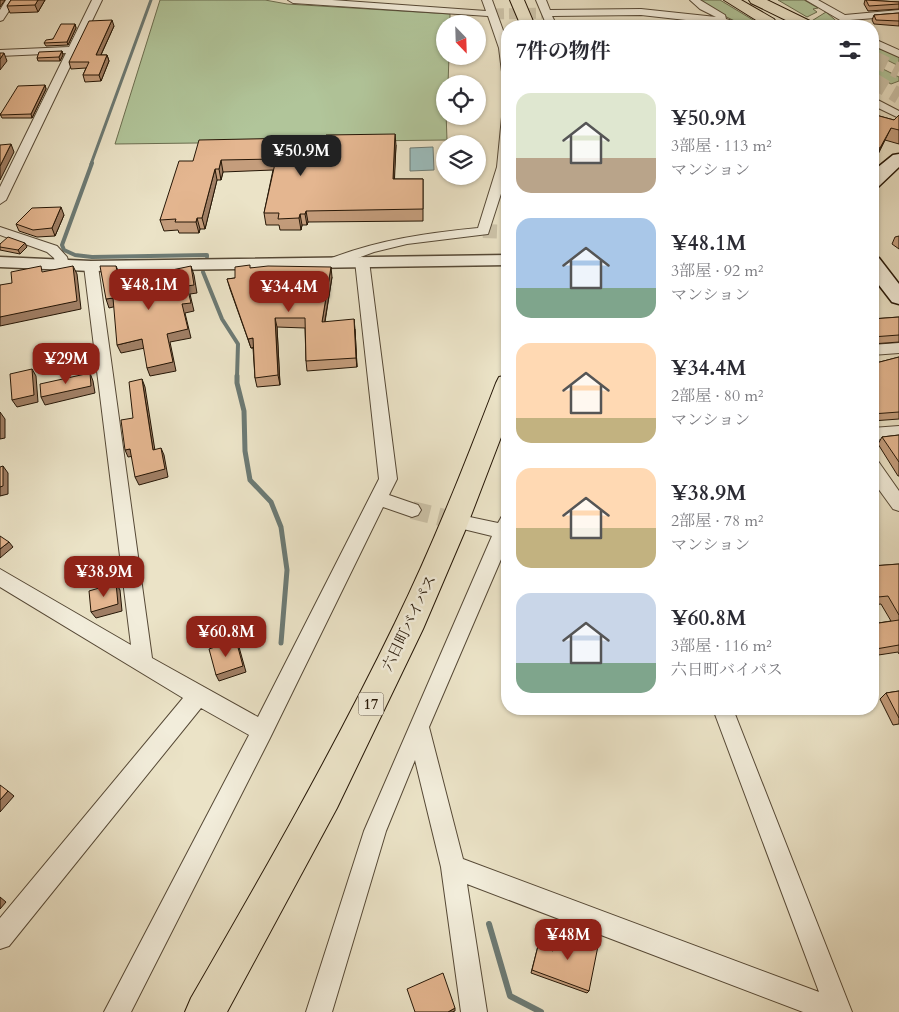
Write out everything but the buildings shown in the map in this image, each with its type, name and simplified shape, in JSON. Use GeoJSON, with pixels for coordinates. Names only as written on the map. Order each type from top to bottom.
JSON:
{"type":"FeatureCollection","features":[{"type":"Feature","properties":{"kind":"highway"},"geometry":{"type":"LineString","coordinates":[[517,0],[525,20]]}},
{"type":"Feature","properties":{"kind":"highway"},"geometry":{"type":"LineString","coordinates":[[731,0],[766,20]]}},
{"type":"Feature","properties":{"kind":"highway"},"geometry":{"type":"LineString","coordinates":[[756,0],[797,20]]}},
{"type":"Feature","properties":{"kind":"highway","name":"六日町バイパス"},"geometry":{"type":"LineString","coordinates":[[205,1012],[272,896],[379,688],[433,573],[480,461],[501,402]]}},
{"type":"Feature","properties":{"kind":"main road"},"geometry":{"type":"LineString","coordinates":[[879,175],[899,160]]}},
{"type":"Feature","properties":{"kind":"main road"},"geometry":{"type":"LineString","coordinates":[[879,272],[899,298]]}},
{"type":"Feature","properties":{"kind":"street"},"geometry":{"type":"LineString","coordinates":[[0,18],[11,0]]}},
{"type":"Feature","properties":{"kind":"street"},"geometry":{"type":"LineString","coordinates":[[0,200],[97,0]]}},
{"type":"Feature","properties":{"kind":"street"},"geometry":{"type":"LineString","coordinates":[[294,0],[493,14]]}},
{"type":"Feature","properties":{"kind":"street"},"geometry":{"type":"LineString","coordinates":[[487,0],[501,39]]}},
{"type":"Feature","properties":{"kind":"street"},"geometry":{"type":"LineString","coordinates":[[541,0],[550,20]]}},
{"type":"Feature","properties":{"kind":"street"},"geometry":{"type":"LineString","coordinates":[[637,0],[646,9]]}},
{"type":"Feature","properties":{"kind":"street"},"geometry":{"type":"LineString","coordinates":[[695,0],[702,7],[727,20]]}},
{"type":"Feature","properties":{"kind":"street"},"geometry":{"type":"LineString","coordinates":[[811,0],[843,20]]}},
{"type":"Feature","properties":{"kind":"street"},"geometry":{"type":"LineString","coordinates":[[548,13],[646,9],[711,20]]}},
{"type":"Feature","properties":{"kind":"street"},"geometry":{"type":"LineString","coordinates":[[858,20],[899,13]]}},
{"type":"Feature","properties":{"kind":"street"},"geometry":{"type":"LineString","coordinates":[[879,44],[899,54]]}},
{"type":"Feature","properties":{"kind":"street"},"geometry":{"type":"LineString","coordinates":[[0,53],[72,50]]}},
{"type":"Feature","properties":{"kind":"street"},"geometry":{"type":"LineString","coordinates":[[879,104],[899,115]]}},
{"type":"Feature","properties":{"kind":"street"},"geometry":{"type":"LineString","coordinates":[[334,262],[353,253],[453,234],[483,232],[501,174]]}},
{"type":"Feature","properties":{"kind":"street"},"geometry":{"type":"LineString","coordinates":[[0,232],[52,249],[60,257],[62,265]]}},
{"type":"Feature","properties":{"kind":"street"},"geometry":{"type":"LineString","coordinates":[[0,262],[91,266],[501,260]]}},
{"type":"Feature","properties":{"kind":"street"},"geometry":{"type":"LineString","coordinates":[[117,1012],[380,499],[388,479],[362,261]]}},
{"type":"Feature","properties":{"kind":"street"},"geometry":{"type":"LineString","coordinates":[[91,266],[143,662]]}},
{"type":"Feature","properties":{"kind":"street"},"geometry":{"type":"LineString","coordinates":[[879,349],[899,348]]}},
{"type":"Feature","properties":{"kind":"street"},"geometry":{"type":"LineString","coordinates":[[879,433],[899,432]]}},
{"type":"Feature","properties":{"kind":"street"},"geometry":{"type":"LineString","coordinates":[[879,476],[899,504]]}},
{"type":"Feature","properties":{"kind":"street"},"geometry":{"type":"LineString","coordinates":[[380,499],[412,510]]}},
{"type":"Feature","properties":{"kind":"street"},"geometry":{"type":"LineString","coordinates":[[465,523],[501,527]]}},
{"type":"Feature","properties":{"kind":"street"},"geometry":{"type":"LineString","coordinates":[[320,1012],[375,831],[418,726],[501,538]]}},
{"type":"Feature","properties":{"kind":"street"},"geometry":{"type":"LineString","coordinates":[[0,577],[198,696],[262,731]]}},
{"type":"Feature","properties":{"kind":"street"},"geometry":{"type":"LineString","coordinates":[[0,937],[198,696]]}},
{"type":"Feature","properties":{"kind":"street"},"geometry":{"type":"LineString","coordinates":[[725,715],[838,1012]]}},
{"type":"Feature","properties":{"kind":"street"},"geometry":{"type":"LineString","coordinates":[[418,726],[452,867],[474,1012]]}},
{"type":"Feature","properties":{"kind":"street"},"geometry":{"type":"LineString","coordinates":[[452,867],[838,1012]]}},
{"type":"Feature","properties":{"kind":"green space"},"geometry":{"type":"Polygon","coordinates":[[[160,0],[265,0],[287,4],[450,14],[436,15],[436,65],[449,65],[448,75],[436,75],[436,125],[446,125],[447,135],[436,135],[436,140],[115,144],[160,0]]]}},
{"type":"Feature","properties":{"kind":"green space"},"geometry":{"type":"Polygon","coordinates":[[[700,0],[720,0],[753,20],[733,20],[706,7],[700,0]]]}},
{"type":"Feature","properties":{"kind":"green space"},"geometry":{"type":"Polygon","coordinates":[[[778,0],[804,0],[818,8],[813,9],[817,12],[807,17],[778,0]]]}},
{"type":"Feature","properties":{"kind":"green space"},"geometry":{"type":"Polygon","coordinates":[[[826,12],[835,20],[813,20],[826,12]]]}},
{"type":"Feature","properties":{"kind":"green space"},"geometry":{"type":"Polygon","coordinates":[[[879,47],[899,56],[899,66],[879,56],[879,47]]]}},
{"type":"Feature","properties":{"kind":"green space"},"geometry":{"type":"Polygon","coordinates":[[[879,67],[899,77],[899,81],[891,84],[879,77],[879,67]]]}},
{"type":"Feature","properties":{"kind":"water"},"geometry":{"type":"Polygon","coordinates":[[[433,147],[434,170],[410,171],[410,148],[433,147]]]}},
{"type":"Feature","properties":{"kind":"waterway"},"geometry":{"type":"LineString","coordinates":[[91,164],[151,0]]}},
{"type":"Feature","properties":{"kind":"waterway"},"geometry":{"type":"LineString","coordinates":[[92,163],[62,245],[64,250],[75,255],[92,257],[207,255],[207,257]]}},
{"type":"Feature","properties":{"kind":"waterway"},"geometry":{"type":"LineString","coordinates":[[203,272],[222,319],[238,344],[237,377]]}},
{"type":"Feature","properties":{"kind":"waterway"},"geometry":{"type":"LineString","coordinates":[[237,377],[244,411],[245,451],[250,480],[271,502],[281,527],[287,570],[281,643]]}},
{"type":"Feature","properties":{"kind":"waterway"},"geometry":{"type":"LineString","coordinates":[[489,924],[510,996],[541,1012]]}},
{"type":"Feature","properties":{"kind":"tunnel"},"geometry":{"type":"LineString","coordinates":[[493,14],[548,13]]}},
{"type":"Feature","properties":{"kind":"tunnel"},"geometry":{"type":"LineString","coordinates":[[879,61],[899,71]]}},
{"type":"Feature","properties":{"kind":"tunnel"},"geometry":{"type":"LineString","coordinates":[[879,84],[899,96]]}},
{"type":"Feature","properties":{"kind":"tunnel"},"geometry":{"type":"LineString","coordinates":[[483,231],[501,232]]}},
{"type":"Feature","properties":{"kind":"tunnel"},"geometry":{"type":"LineString","coordinates":[[412,510],[465,523]]}}]}
